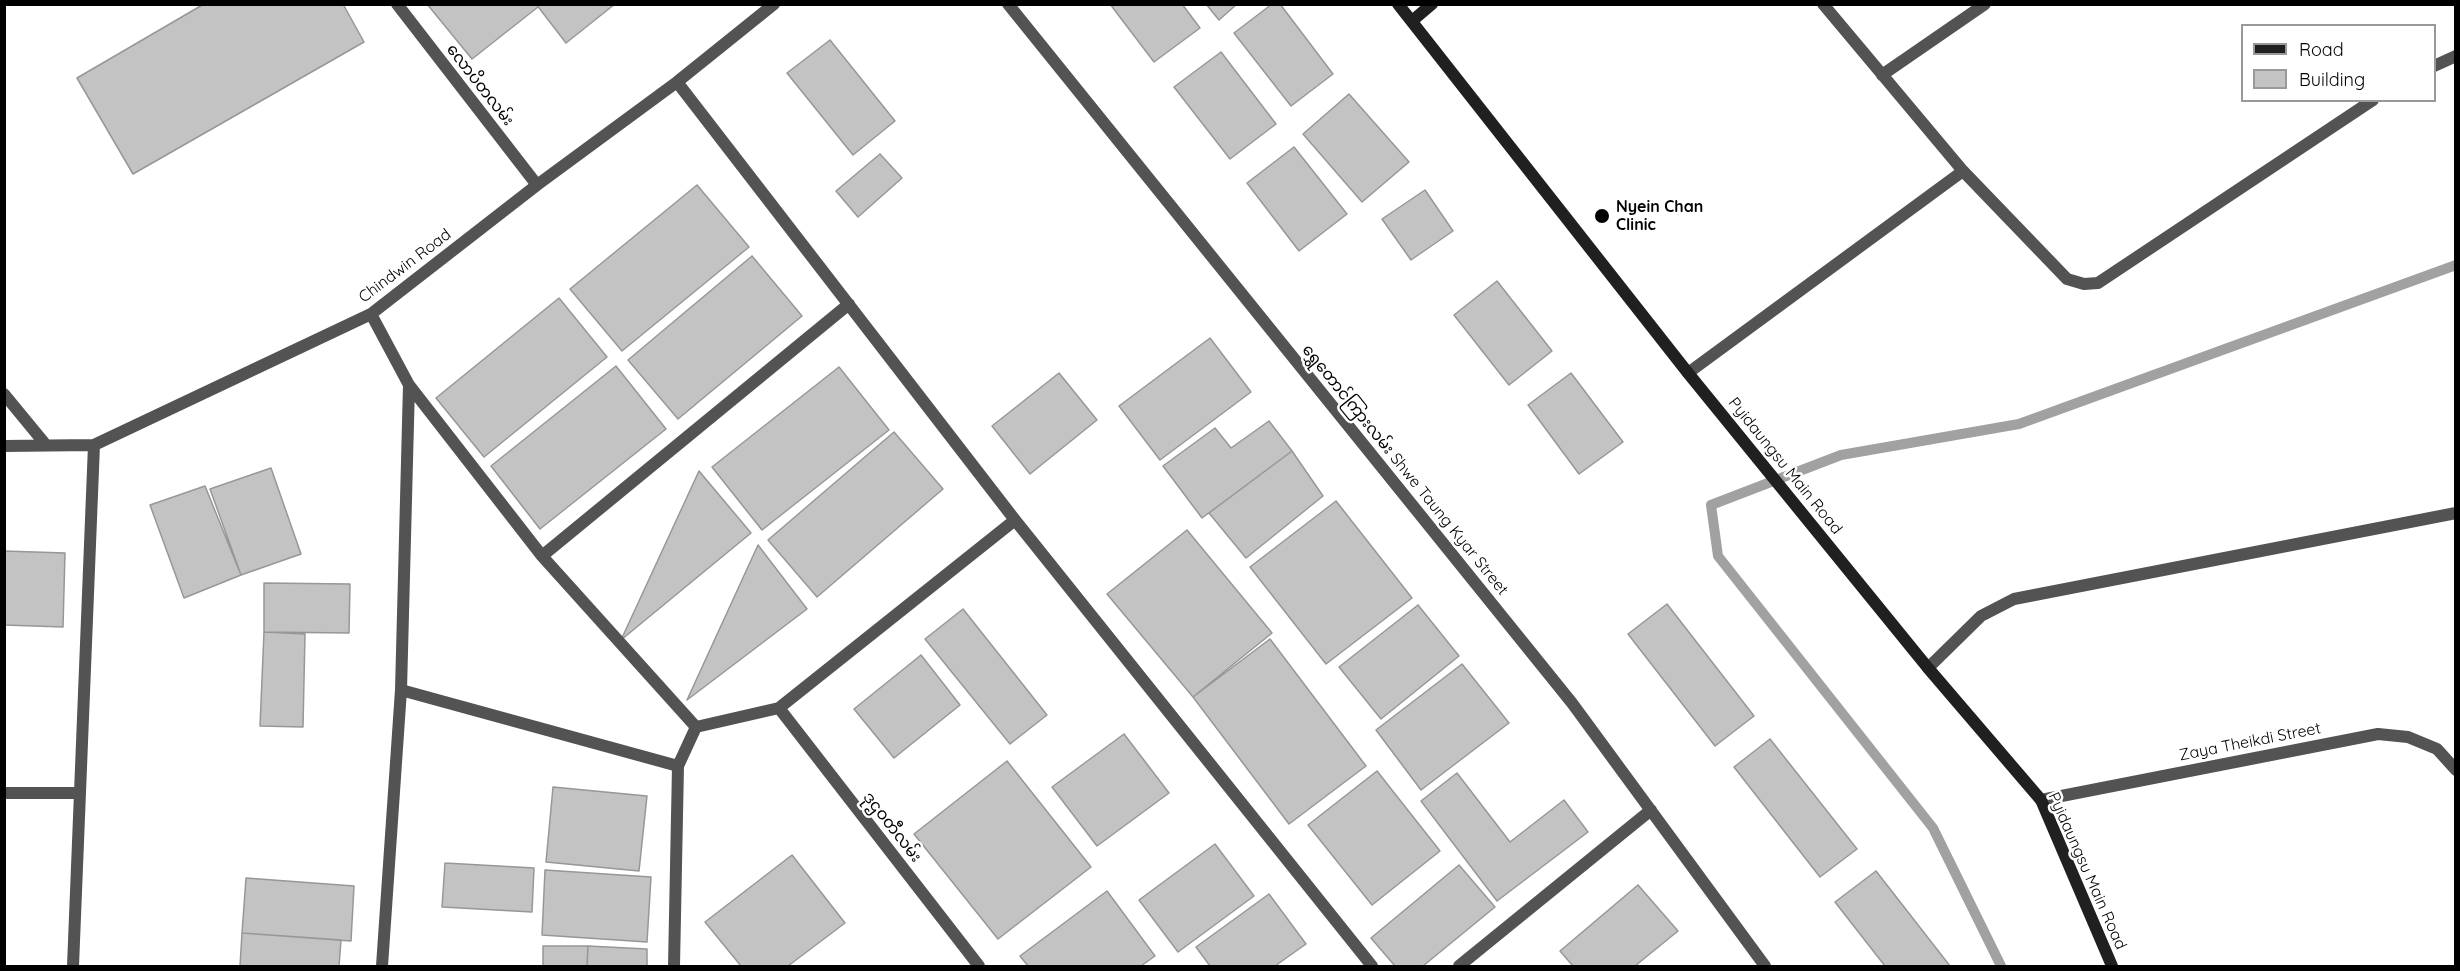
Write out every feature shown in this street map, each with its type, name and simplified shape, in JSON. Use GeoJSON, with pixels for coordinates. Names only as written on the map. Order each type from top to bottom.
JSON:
{"type":"FeatureCollection","features":[{"type":"Feature","properties":{"kind":"main road","name":"Pyidaungsu Main Road"},"geometry":{"type":"LineString","coordinates":[[1398,4],[1688,373],[1928,668],[2041,800],[2112,966]]}},
{"type":"Feature","properties":{"kind":"main road"},"geometry":{"type":"LineString","coordinates":[[1412,21],[1432,4]]}},
{"type":"Feature","properties":{"kind":"street","name":"လောပိတလမ်း"},"geometry":{"type":"LineString","coordinates":[[397,4],[537,185]]}},
{"type":"Feature","properties":{"kind":"street","name":"Chindwin Road"},"geometry":{"type":"LineString","coordinates":[[4,446],[94,445],[371,314],[537,185],[677,82],[774,4]]}},
{"type":"Feature","properties":{"kind":"street","name":"ရွှေတောင်ကြားလမ်း Shwe Taung Kyar Street"},"geometry":{"type":"LineString","coordinates":[[1008,4],[1564,694],[1652,810],[1765,966]]}},
{"type":"Feature","properties":{"kind":"street"},"geometry":{"type":"LineString","coordinates":[[1823,4],[1963,171],[2067,279],[2084,284],[2098,283],[2370,102]]}},
{"type":"Feature","properties":{"kind":"street"},"geometry":{"type":"LineString","coordinates":[[1882,75],[1984,4]]}},
{"type":"Feature","properties":{"kind":"street"},"geometry":{"type":"LineString","coordinates":[[2436,65],[2456,56]]}},
{"type":"Feature","properties":{"kind":"street"},"geometry":{"type":"LineString","coordinates":[[677,82],[1015,520],[1372,966]]}},
{"type":"Feature","properties":{"kind":"street"},"geometry":{"type":"LineString","coordinates":[[1688,373],[1963,171]]}},
{"type":"Feature","properties":{"kind":"street"},"geometry":{"type":"LineString","coordinates":[[542,556],[849,304]]}},
{"type":"Feature","properties":{"kind":"street"},"geometry":{"type":"LineString","coordinates":[[371,314],[409,385],[542,556],[696,727]]}},
{"type":"Feature","properties":{"kind":"street"},"geometry":{"type":"LineString","coordinates":[[382,966],[401,690],[409,385]]}},
{"type":"Feature","properties":{"kind":"street"},"geometry":{"type":"LineString","coordinates":[[4,394],[46,445]]}},
{"type":"Feature","properties":{"kind":"street"},"geometry":{"type":"LineString","coordinates":[[73,966],[94,445]]}},
{"type":"Feature","properties":{"kind":"street"},"geometry":{"type":"LineString","coordinates":[[1928,668],[1981,616],[2014,599],[2456,513]]}},
{"type":"Feature","properties":{"kind":"street"},"geometry":{"type":"LineString","coordinates":[[696,727],[779,708],[1015,520]]}},
{"type":"Feature","properties":{"kind":"street"},"geometry":{"type":"LineString","coordinates":[[401,690],[678,766]]}},
{"type":"Feature","properties":{"kind":"street","name":"ဒုဌဝတီလမ်း"},"geometry":{"type":"LineString","coordinates":[[779,708],[979,966]]}},
{"type":"Feature","properties":{"kind":"street"},"geometry":{"type":"LineString","coordinates":[[674,966],[678,766],[696,727]]}},
{"type":"Feature","properties":{"kind":"street","name":"Zaya Theikdi Street"},"geometry":{"type":"LineString","coordinates":[[2041,800],[2378,734],[2408,737],[2437,749],[2456,770]]}},
{"type":"Feature","properties":{"kind":"street"},"geometry":{"type":"LineString","coordinates":[[4,793],[79,793]]}},
{"type":"Feature","properties":{"kind":"street"},"geometry":{"type":"LineString","coordinates":[[1459,966],[1652,810]]}},
{"type":"Feature","properties":{"kind":"building"},"geometry":{"type":"Polygon","coordinates":[[[204,4],[343,4],[364,42],[133,174],[77,78],[204,4]]]}},
{"type":"Feature","properties":{"kind":"building"},"geometry":{"type":"Polygon","coordinates":[[[427,4],[536,4],[538,7],[472,59],[427,4]]]}},
{"type":"Feature","properties":{"kind":"building"},"geometry":{"type":"Polygon","coordinates":[[[536,4],[615,4],[566,43],[536,4]]]}},
{"type":"Feature","properties":{"kind":"building"},"geometry":{"type":"Polygon","coordinates":[[[1110,4],[1182,4],[1200,28],[1154,62],[1110,4]]]}},
{"type":"Feature","properties":{"kind":"building"},"geometry":{"type":"Polygon","coordinates":[[[1206,4],[1237,4],[1219,20],[1206,4]]]}},
{"type":"Feature","properties":{"kind":"building"},"geometry":{"type":"Polygon","coordinates":[[[1272,4],[1280,4],[1333,74],[1291,106],[1234,33],[1272,4]]]}},
{"type":"Feature","properties":{"kind":"building"},"geometry":{"type":"Polygon","coordinates":[[[830,40],[895,121],[853,155],[787,73],[830,40]]]}},
{"type":"Feature","properties":{"kind":"building"},"geometry":{"type":"Polygon","coordinates":[[[1221,52],[1276,124],[1230,159],[1174,87],[1221,52]]]}},
{"type":"Feature","properties":{"kind":"building"},"geometry":{"type":"Polygon","coordinates":[[[1349,94],[1409,162],[1362,202],[1303,134],[1349,94]]]}},
{"type":"Feature","properties":{"kind":"building"},"geometry":{"type":"Polygon","coordinates":[[[1294,147],[1347,214],[1299,251],[1247,183],[1294,147]]]}},
{"type":"Feature","properties":{"kind":"building"},"geometry":{"type":"Polygon","coordinates":[[[880,154],[902,178],[858,217],[836,191],[880,154]]]}},
{"type":"Feature","properties":{"kind":"building"},"geometry":{"type":"Polygon","coordinates":[[[697,185],[749,247],[622,351],[570,289],[697,185]]]}},
{"type":"Feature","properties":{"kind":"building"},"geometry":{"type":"Polygon","coordinates":[[[1425,190],[1453,231],[1411,260],[1382,219],[1425,190]]]}},
{"type":"Feature","properties":{"kind":"building"},"geometry":{"type":"Polygon","coordinates":[[[752,256],[802,316],[678,419],[628,360],[752,256]]]}},
{"type":"Feature","properties":{"kind":"building"},"geometry":{"type":"Polygon","coordinates":[[[1497,281],[1552,351],[1509,385],[1454,315],[1497,281]]]}},
{"type":"Feature","properties":{"kind":"building"},"geometry":{"type":"Polygon","coordinates":[[[559,298],[607,357],[484,457],[436,398],[559,298]]]}},
{"type":"Feature","properties":{"kind":"building"},"geometry":{"type":"Polygon","coordinates":[[[1210,338],[1251,392],[1160,460],[1119,406],[1210,338]]]}},
{"type":"Feature","properties":{"kind":"building"},"geometry":{"type":"Polygon","coordinates":[[[616,366],[666,429],[540,529],[491,466],[616,366]]]}},
{"type":"Feature","properties":{"kind":"building"},"geometry":{"type":"Polygon","coordinates":[[[839,367],[889,430],[762,530],[712,467],[839,367]]]}},
{"type":"Feature","properties":{"kind":"building"},"geometry":{"type":"Polygon","coordinates":[[[1059,373],[1097,420],[1030,474],[992,426],[1059,373]]]}},
{"type":"Feature","properties":{"kind":"building"},"geometry":{"type":"Polygon","coordinates":[[[1571,373],[1623,442],[1579,474],[1528,405],[1571,373]]]}},
{"type":"Feature","properties":{"kind":"building"},"geometry":{"type":"Polygon","coordinates":[[[1269,421],[1292,451],[1202,518],[1163,466],[1215,428],[1231,448],[1269,421]]]}},
{"type":"Feature","properties":{"kind":"building"},"geometry":{"type":"Polygon","coordinates":[[[894,432],[943,489],[817,597],[768,540],[894,432]]]}},
{"type":"Feature","properties":{"kind":"building"},"geometry":{"type":"Polygon","coordinates":[[[1292,451],[1323,496],[1246,558],[1209,513],[1292,451]]]}},
{"type":"Feature","properties":{"kind":"building"},"geometry":{"type":"Polygon","coordinates":[[[271,468],[301,554],[241,575],[210,489],[271,468]]]}},
{"type":"Feature","properties":{"kind":"building"},"geometry":{"type":"Polygon","coordinates":[[[699,471],[751,533],[621,640],[699,471]]]}},
{"type":"Feature","properties":{"kind":"building"},"geometry":{"type":"Polygon","coordinates":[[[205,486],[241,575],[184,598],[150,505],[205,486]]]}},
{"type":"Feature","properties":{"kind":"building"},"geometry":{"type":"Polygon","coordinates":[[[1336,501],[1412,598],[1326,664],[1250,567],[1336,501]]]}},
{"type":"Feature","properties":{"kind":"building"},"geometry":{"type":"Polygon","coordinates":[[[1187,530],[1272,633],[1193,697],[1107,594],[1187,530]]]}},
{"type":"Feature","properties":{"kind":"building"},"geometry":{"type":"Polygon","coordinates":[[[758,545],[807,609],[687,700],[758,545]]]}},
{"type":"Feature","properties":{"kind":"building"},"geometry":{"type":"Polygon","coordinates":[[[4,551],[65,553],[63,627],[4,625],[4,551]]]}},
{"type":"Feature","properties":{"kind":"building"},"geometry":{"type":"Polygon","coordinates":[[[264,583],[350,584],[349,633],[264,632],[264,583]]]}},
{"type":"Feature","properties":{"kind":"building"},"geometry":{"type":"Polygon","coordinates":[[[1667,604],[1754,716],[1715,746],[1628,634],[1667,604]]]}},
{"type":"Feature","properties":{"kind":"building"},"geometry":{"type":"Polygon","coordinates":[[[1418,605],[1459,656],[1381,719],[1339,667],[1418,605]]]}},
{"type":"Feature","properties":{"kind":"building"},"geometry":{"type":"Polygon","coordinates":[[[963,609],[1047,715],[1010,744],[925,639],[963,609]]]}},
{"type":"Feature","properties":{"kind":"building"},"geometry":{"type":"Polygon","coordinates":[[[264,632],[305,634],[303,727],[260,726],[264,632]]]}},
{"type":"Feature","properties":{"kind":"building"},"geometry":{"type":"Polygon","coordinates":[[[1270,639],[1366,766],[1289,824],[1193,697],[1270,639]]]}},
{"type":"Feature","properties":{"kind":"building"},"geometry":{"type":"Polygon","coordinates":[[[921,655],[960,705],[894,758],[854,709],[921,655]]]}},
{"type":"Feature","properties":{"kind":"building"},"geometry":{"type":"Polygon","coordinates":[[[1462,664],[1509,723],[1421,790],[1376,730],[1462,664]]]}},
{"type":"Feature","properties":{"kind":"building"},"geometry":{"type":"Polygon","coordinates":[[[1124,734],[1169,793],[1097,846],[1052,787],[1124,734]]]}},
{"type":"Feature","properties":{"kind":"building"},"geometry":{"type":"Polygon","coordinates":[[[1770,739],[1857,849],[1820,877],[1734,767],[1770,739]]]}},
{"type":"Feature","properties":{"kind":"building"},"geometry":{"type":"Polygon","coordinates":[[[1007,761],[1091,867],[998,939],[914,834],[1007,761]]]}},
{"type":"Feature","properties":{"kind":"building"},"geometry":{"type":"Polygon","coordinates":[[[1377,771],[1440,851],[1372,905],[1308,825],[1377,771]]]}},
{"type":"Feature","properties":{"kind":"building"},"geometry":{"type":"Polygon","coordinates":[[[1457,773],[1510,842],[1564,800],[1588,832],[1497,901],[1421,801],[1457,773]]]}},
{"type":"Feature","properties":{"kind":"building"},"geometry":{"type":"Polygon","coordinates":[[[553,787],[647,796],[639,871],[546,862],[553,787]]]}},
{"type":"Feature","properties":{"kind":"building"},"geometry":{"type":"Polygon","coordinates":[[[1215,844],[1254,896],[1178,952],[1139,900],[1215,844]]]}},
{"type":"Feature","properties":{"kind":"building"},"geometry":{"type":"Polygon","coordinates":[[[792,855],[845,923],[788,966],[741,966],[705,922],[792,855]]]}},
{"type":"Feature","properties":{"kind":"building"},"geometry":{"type":"Polygon","coordinates":[[[445,863],[534,868],[532,912],[442,907],[445,863]]]}},
{"type":"Feature","properties":{"kind":"building"},"geometry":{"type":"Polygon","coordinates":[[[1459,865],[1495,907],[1423,966],[1395,966],[1371,938],[1459,865]]]}},
{"type":"Feature","properties":{"kind":"building"},"geometry":{"type":"Polygon","coordinates":[[[545,870],[651,877],[647,942],[542,935],[545,870]]]}},
{"type":"Feature","properties":{"kind":"building"},"geometry":{"type":"Polygon","coordinates":[[[1876,871],[1950,966],[1885,966],[1835,902],[1876,871]]]}},
{"type":"Feature","properties":{"kind":"building"},"geometry":{"type":"Polygon","coordinates":[[[246,878],[354,886],[351,941],[242,933],[246,878]]]}},
{"type":"Feature","properties":{"kind":"building"},"geometry":{"type":"Polygon","coordinates":[[[1638,885],[1678,931],[1635,966],[1573,966],[1560,951],[1638,885]]]}},
{"type":"Feature","properties":{"kind":"building"},"geometry":{"type":"Polygon","coordinates":[[[1107,891],[1155,956],[1141,966],[1028,966],[1020,956],[1107,891]]]}},
{"type":"Feature","properties":{"kind":"building"},"geometry":{"type":"Polygon","coordinates":[[[1269,894],[1306,944],[1275,966],[1210,966],[1196,947],[1269,894]]]}},
{"type":"Feature","properties":{"kind":"building"},"geometry":{"type":"Polygon","coordinates":[[[242,933],[341,940],[339,966],[240,966],[242,933]]]}},
{"type":"Feature","properties":{"kind":"building"},"geometry":{"type":"Polygon","coordinates":[[[543,946],[588,946],[587,966],[543,966],[543,946]]]}},
{"type":"Feature","properties":{"kind":"building"},"geometry":{"type":"Polygon","coordinates":[[[588,946],[647,949],[647,966],[587,966],[588,946]]]}},
{"type":"Feature","properties":{"kind":"waterway"},"geometry":{"type":"LineString","coordinates":[[2001,966],[1933,828],[1718,556],[1711,505],[1841,455],[2019,424],[2456,265]]}},
{"type":"Feature","properties":{"kind":"place","name":"Nyein Chan Clinic"},"geometry":{"type":"Point","coordinates":[1602,216]}}]}
